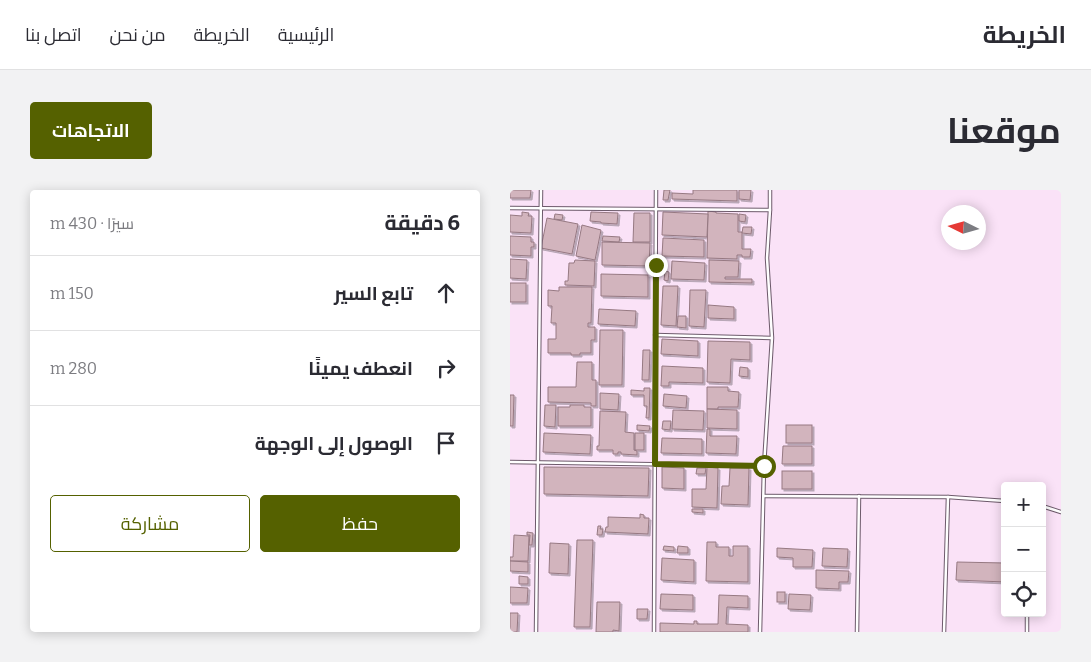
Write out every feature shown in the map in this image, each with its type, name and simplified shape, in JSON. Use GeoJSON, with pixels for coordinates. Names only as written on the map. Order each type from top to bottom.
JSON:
{"type":"FeatureCollection","features":[{"type":"Feature","properties":{"kind":"lane"},"geometry":{"type":"LineString","coordinates":[[536,632],[541,190]]}},
{"type":"Feature","properties":{"kind":"lane"},"geometry":{"type":"LineString","coordinates":[[654,632],[656,190]]}},
{"type":"Feature","properties":{"kind":"lane"},"geometry":{"type":"LineString","coordinates":[[760,632],[764,466],[772,338],[767,258],[770,190]]}},
{"type":"Feature","properties":{"kind":"lane"},"geometry":{"type":"LineString","coordinates":[[510,208],[770,210]]}},
{"type":"Feature","properties":{"kind":"lane"},"geometry":{"type":"LineString","coordinates":[[655,335],[772,338]]}},
{"type":"Feature","properties":{"kind":"lane"},"geometry":{"type":"LineString","coordinates":[[510,462],[764,466]]}},
{"type":"Feature","properties":{"kind":"lane"},"geometry":{"type":"LineString","coordinates":[[764,496],[948,497],[1001,501]]}},
{"type":"Feature","properties":{"kind":"lane"},"geometry":{"type":"LineString","coordinates":[[857,632],[859,496]]}},
{"type":"Feature","properties":{"kind":"lane"},"geometry":{"type":"LineString","coordinates":[[944,632],[948,497]]}},
{"type":"Feature","properties":{"kind":"lane"},"geometry":{"type":"LineString","coordinates":[[1046,507],[1061,512]]}},
{"type":"Feature","properties":{"kind":"lane"},"geometry":{"type":"LineString","coordinates":[[1026,632],[1027,617]]}},
{"type":"Feature","properties":{"kind":"building"},"geometry":{"type":"Polygon","coordinates":[[[510,190],[531,190],[530,198],[510,198],[510,190]]]}},
{"type":"Feature","properties":{"kind":"building"},"geometry":{"type":"Polygon","coordinates":[[[664,190],[670,190],[668,200],[663,200],[664,190]]]}},
{"type":"Feature","properties":{"kind":"building"},"geometry":{"type":"Polygon","coordinates":[[[693,190],[737,190],[737,201],[672,199],[672,193],[693,194],[693,190]]]}},
{"type":"Feature","properties":{"kind":"building"},"geometry":{"type":"Polygon","coordinates":[[[739,190],[751,190],[750,200],[739,199],[739,190]]]}},
{"type":"Feature","properties":{"kind":"building"},"geometry":{"type":"Polygon","coordinates":[[[708,211],[738,214],[738,232],[742,232],[742,249],[751,249],[750,257],[737,255],[737,259],[707,258],[708,211]]]}},
{"type":"Feature","properties":{"kind":"building"},"geometry":{"type":"Polygon","coordinates":[[[522,212],[529,213],[528,216],[532,216],[531,233],[510,232],[510,215],[522,216],[522,212]]]}},
{"type":"Feature","properties":{"kind":"building"},"geometry":{"type":"Polygon","coordinates":[[[591,212],[618,213],[617,224],[590,221],[591,212]]]}},
{"type":"Feature","properties":{"kind":"building"},"geometry":{"type":"Polygon","coordinates":[[[663,212],[708,214],[707,237],[662,235],[663,212]]]}},
{"type":"Feature","properties":{"kind":"building"},"geometry":{"type":"Polygon","coordinates":[[[634,213],[650,213],[650,242],[633,242],[634,213]]]}},
{"type":"Feature","properties":{"kind":"building"},"geometry":{"type":"Polygon","coordinates":[[[555,214],[563,215],[562,220],[554,219],[555,214]]]}},
{"type":"Feature","properties":{"kind":"building"},"geometry":{"type":"Polygon","coordinates":[[[739,214],[746,215],[745,222],[739,221],[739,214]]]}},
{"type":"Feature","properties":{"kind":"building"},"geometry":{"type":"Polygon","coordinates":[[[547,218],[578,224],[572,254],[541,248],[547,218]]]}},
{"type":"Feature","properties":{"kind":"building"},"geometry":{"type":"Polygon","coordinates":[[[582,225],[601,230],[595,260],[576,256],[582,225]]]}},
{"type":"Feature","properties":{"kind":"building"},"geometry":{"type":"Polygon","coordinates":[[[743,227],[752,227],[751,234],[742,233],[743,227]]]}},
{"type":"Feature","properties":{"kind":"building"},"geometry":{"type":"Polygon","coordinates":[[[510,236],[531,237],[534,247],[531,247],[531,256],[510,255],[510,236]]]}},
{"type":"Feature","properties":{"kind":"building"},"geometry":{"type":"Polygon","coordinates":[[[603,236],[620,237],[619,242],[602,241],[603,236]]]}},
{"type":"Feature","properties":{"kind":"building"},"geometry":{"type":"Polygon","coordinates":[[[663,238],[704,240],[704,257],[662,256],[663,238]]]}},
{"type":"Feature","properties":{"kind":"building"},"geometry":{"type":"Polygon","coordinates":[[[602,242],[650,243],[649,266],[602,265],[602,242]]]}},
{"type":"Feature","properties":{"kind":"building"},"geometry":{"type":"Polygon","coordinates":[[[510,259],[527,260],[526,279],[510,278],[510,259]]]}},
{"type":"Feature","properties":{"kind":"building"},"geometry":{"type":"Polygon","coordinates":[[[575,260],[595,261],[594,286],[565,285],[565,281],[568,281],[569,263],[574,263],[575,260]]]}},
{"type":"Feature","properties":{"kind":"building"},"geometry":{"type":"Polygon","coordinates":[[[709,260],[739,261],[738,277],[725,277],[725,279],[752,279],[752,283],[709,282],[709,260]]]}},
{"type":"Feature","properties":{"kind":"building"},"geometry":{"type":"Polygon","coordinates":[[[672,261],[705,263],[704,280],[671,279],[672,261]]]}},
{"type":"Feature","properties":{"kind":"building"},"geometry":{"type":"Polygon","coordinates":[[[665,271],[669,272],[668,281],[664,280],[665,271]]]}},
{"type":"Feature","properties":{"kind":"building"},"geometry":{"type":"Polygon","coordinates":[[[601,274],[648,275],[648,297],[601,296],[601,274]]]}},
{"type":"Feature","properties":{"kind":"building"},"geometry":{"type":"Polygon","coordinates":[[[510,283],[526,283],[526,302],[510,302],[510,283]]]}},
{"type":"Feature","properties":{"kind":"building"},"geometry":{"type":"Polygon","coordinates":[[[663,286],[678,286],[676,326],[661,325],[663,286]]]}},
{"type":"Feature","properties":{"kind":"building"},"geometry":{"type":"Polygon","coordinates":[[[559,287],[592,287],[591,323],[588,323],[588,327],[595,327],[595,340],[591,340],[591,353],[571,355],[571,353],[548,353],[548,339],[556,339],[556,323],[551,323],[552,306],[548,306],[548,290],[559,291],[559,287]]]}},
{"type":"Feature","properties":{"kind":"building"},"geometry":{"type":"Polygon","coordinates":[[[690,290],[706,290],[704,327],[689,326],[690,290]]]}},
{"type":"Feature","properties":{"kind":"building"},"geometry":{"type":"Polygon","coordinates":[[[708,305],[734,307],[734,319],[708,318],[708,305]]]}},
{"type":"Feature","properties":{"kind":"building"},"geometry":{"type":"Polygon","coordinates":[[[599,309],[636,311],[635,326],[598,324],[599,309]]]}},
{"type":"Feature","properties":{"kind":"building"},"geometry":{"type":"Polygon","coordinates":[[[678,316],[686,316],[686,328],[677,327],[678,316]]]}},
{"type":"Feature","properties":{"kind":"building"},"geometry":{"type":"Polygon","coordinates":[[[600,330],[623,330],[622,385],[599,385],[600,330]]]}},
{"type":"Feature","properties":{"kind":"building"},"geometry":{"type":"Polygon","coordinates":[[[662,339],[698,341],[698,356],[661,354],[662,339]]]}},
{"type":"Feature","properties":{"kind":"building"},"geometry":{"type":"Polygon","coordinates":[[[708,341],[750,342],[750,360],[731,359],[730,383],[707,382],[708,341]]]}},
{"type":"Feature","properties":{"kind":"building"},"geometry":{"type":"Polygon","coordinates":[[[643,350],[650,350],[649,380],[642,380],[643,350]]]}},
{"type":"Feature","properties":{"kind":"building"},"geometry":{"type":"Polygon","coordinates":[[[577,362],[592,362],[592,380],[596,380],[596,406],[591,406],[591,403],[548,402],[548,387],[576,387],[577,362]]]}},
{"type":"Feature","properties":{"kind":"building"},"geometry":{"type":"Polygon","coordinates":[[[662,366],[703,368],[703,383],[669,382],[669,386],[661,386],[662,366]]]}},
{"type":"Feature","properties":{"kind":"building"},"geometry":{"type":"Polygon","coordinates":[[[740,367],[748,368],[748,377],[739,376],[740,367]]]}},
{"type":"Feature","properties":{"kind":"building"},"geometry":{"type":"Polygon","coordinates":[[[707,387],[728,387],[728,391],[739,392],[738,407],[707,409],[707,387]]]}},
{"type":"Feature","properties":{"kind":"building"},"geometry":{"type":"Polygon","coordinates":[[[644,388],[650,388],[649,418],[646,418],[647,406],[644,406],[644,395],[631,395],[631,390],[644,391],[644,388]]]}},
{"type":"Feature","properties":{"kind":"building"},"geometry":{"type":"Polygon","coordinates":[[[600,393],[619,394],[618,410],[600,409],[600,393]]]}},
{"type":"Feature","properties":{"kind":"building"},"geometry":{"type":"Polygon","coordinates":[[[664,394],[687,396],[686,408],[663,406],[664,394]]]}},
{"type":"Feature","properties":{"kind":"building"},"geometry":{"type":"Polygon","coordinates":[[[510,395],[514,395],[513,426],[510,426],[510,395]]]}},
{"type":"Feature","properties":{"kind":"building"},"geometry":{"type":"Polygon","coordinates":[[[545,405],[556,405],[555,427],[544,426],[545,405]]]}},
{"type":"Feature","properties":{"kind":"building"},"geometry":{"type":"Polygon","coordinates":[[[570,405],[591,407],[591,426],[558,426],[558,407],[570,407],[570,405]]]}},
{"type":"Feature","properties":{"kind":"building"},"geometry":{"type":"Polygon","coordinates":[[[707,409],[737,410],[737,429],[707,428],[707,409]]]}},
{"type":"Feature","properties":{"kind":"building"},"geometry":{"type":"Polygon","coordinates":[[[673,410],[704,411],[703,430],[672,429],[673,410]]]}},
{"type":"Feature","properties":{"kind":"building"},"geometry":{"type":"Polygon","coordinates":[[[600,411],[626,412],[625,432],[634,433],[634,450],[637,451],[637,455],[621,454],[621,452],[613,454],[613,450],[597,450],[597,446],[599,446],[600,411]]]}},
{"type":"Feature","properties":{"kind":"building"},"geometry":{"type":"Polygon","coordinates":[[[663,421],[671,421],[670,430],[662,429],[663,421]]]}},
{"type":"Feature","properties":{"kind":"building"},"geometry":{"type":"Polygon","coordinates":[[[637,425],[650,426],[649,431],[637,430],[637,425]]]}},
{"type":"Feature","properties":{"kind":"building"},"geometry":{"type":"Polygon","coordinates":[[[786,425],[812,425],[812,443],[786,443],[786,425]]]}},
{"type":"Feature","properties":{"kind":"building"},"geometry":{"type":"Polygon","coordinates":[[[707,429],[710,429],[710,436],[737,436],[736,454],[706,453],[707,429]]]}},
{"type":"Feature","properties":{"kind":"building"},"geometry":{"type":"Polygon","coordinates":[[[544,433],[591,435],[590,454],[543,452],[544,433]]]}},
{"type":"Feature","properties":{"kind":"building"},"geometry":{"type":"Polygon","coordinates":[[[635,433],[644,433],[644,450],[635,450],[635,433]]]}},
{"type":"Feature","properties":{"kind":"building"},"geometry":{"type":"Polygon","coordinates":[[[662,438],[702,439],[702,454],[661,453],[662,438]]]}},
{"type":"Feature","properties":{"kind":"building"},"geometry":{"type":"Polygon","coordinates":[[[783,446],[812,446],[812,464],[782,464],[783,446]]]}},
{"type":"Feature","properties":{"kind":"building"},"geometry":{"type":"Polygon","coordinates":[[[544,467],[649,468],[648,496],[544,494],[544,467]]]}},
{"type":"Feature","properties":{"kind":"building"},"geometry":{"type":"Polygon","coordinates":[[[662,467],[684,468],[684,489],[662,488],[662,467]]]}},
{"type":"Feature","properties":{"kind":"building"},"geometry":{"type":"Polygon","coordinates":[[[707,467],[718,468],[717,508],[692,507],[692,489],[706,489],[707,467]]]}},
{"type":"Feature","properties":{"kind":"building"},"geometry":{"type":"Polygon","coordinates":[[[697,468],[706,468],[705,474],[696,474],[697,468]]]}},
{"type":"Feature","properties":{"kind":"building"},"geometry":{"type":"Polygon","coordinates":[[[730,468],[749,468],[748,505],[721,504],[722,486],[729,486],[730,468]]]}},
{"type":"Feature","properties":{"kind":"building"},"geometry":{"type":"Polygon","coordinates":[[[782,471],[812,471],[812,489],[782,489],[782,471]]]}},
{"type":"Feature","properties":{"kind":"building"},"geometry":{"type":"Polygon","coordinates":[[[692,509],[703,509],[703,513],[692,512],[692,509]]]}},
{"type":"Feature","properties":{"kind":"building"},"geometry":{"type":"Polygon","coordinates":[[[640,514],[644,515],[644,518],[649,518],[648,534],[605,532],[606,527],[608,527],[608,517],[640,518],[640,514]]]}},
{"type":"Feature","properties":{"kind":"building"},"geometry":{"type":"Polygon","coordinates":[[[598,526],[601,526],[600,529],[603,529],[602,535],[597,535],[598,526]]]}},
{"type":"Feature","properties":{"kind":"building"},"geometry":{"type":"Polygon","coordinates":[[[527,532],[533,533],[532,545],[529,545],[530,535],[527,535],[527,532]]]}},
{"type":"Feature","properties":{"kind":"building"},"geometry":{"type":"Polygon","coordinates":[[[514,535],[529,536],[528,561],[510,561],[510,557],[513,557],[514,535]]]}},
{"type":"Feature","properties":{"kind":"building"},"geometry":{"type":"Polygon","coordinates":[[[577,540],[593,540],[590,627],[574,627],[577,540]]]}},
{"type":"Feature","properties":{"kind":"building"},"geometry":{"type":"Polygon","coordinates":[[[707,542],[716,542],[716,547],[729,547],[729,556],[733,556],[733,546],[748,546],[748,582],[706,581],[707,542]]]}},
{"type":"Feature","properties":{"kind":"building"},"geometry":{"type":"Polygon","coordinates":[[[550,543],[569,544],[568,574],[549,573],[550,543]]]}},
{"type":"Feature","properties":{"kind":"building"},"geometry":{"type":"Polygon","coordinates":[[[664,546],[674,547],[674,551],[663,550],[664,546]]]}},
{"type":"Feature","properties":{"kind":"building"},"geometry":{"type":"Polygon","coordinates":[[[678,546],[688,547],[688,553],[677,553],[678,546]]]}},
{"type":"Feature","properties":{"kind":"building"},"geometry":{"type":"Polygon","coordinates":[[[777,548],[813,550],[812,567],[793,567],[793,558],[777,557],[777,548]]]}},
{"type":"Feature","properties":{"kind":"building"},"geometry":{"type":"Polygon","coordinates":[[[823,548],[848,549],[847,567],[822,566],[823,548]]]}},
{"type":"Feature","properties":{"kind":"building"},"geometry":{"type":"Polygon","coordinates":[[[662,558],[694,560],[694,582],[661,580],[662,558]]]}},
{"type":"Feature","properties":{"kind":"building"},"geometry":{"type":"Polygon","coordinates":[[[510,561],[528,562],[528,572],[510,571],[510,561]]]}},
{"type":"Feature","properties":{"kind":"building"},"geometry":{"type":"Polygon","coordinates":[[[957,562],[1001,563],[1001,582],[956,580],[957,562]]]}},
{"type":"Feature","properties":{"kind":"building"},"geometry":{"type":"Polygon","coordinates":[[[816,570],[849,571],[848,582],[839,582],[839,589],[816,588],[816,570]]]}},
{"type":"Feature","properties":{"kind":"building"},"geometry":{"type":"Polygon","coordinates":[[[519,576],[528,577],[528,584],[519,584],[519,576]]]}},
{"type":"Feature","properties":{"kind":"building"},"geometry":{"type":"Polygon","coordinates":[[[510,587],[528,588],[527,603],[510,603],[510,587]]]}},
{"type":"Feature","properties":{"kind":"building"},"geometry":{"type":"Polygon","coordinates":[[[777,592],[785,592],[785,602],[777,602],[777,592]]]}},
{"type":"Feature","properties":{"kind":"building"},"geometry":{"type":"Polygon","coordinates":[[[661,594],[693,595],[693,610],[660,609],[661,594]]]}},
{"type":"Feature","properties":{"kind":"building"},"geometry":{"type":"Polygon","coordinates":[[[789,594],[811,595],[810,610],[788,609],[789,594]]]}},
{"type":"Feature","properties":{"kind":"building"},"geometry":{"type":"Polygon","coordinates":[[[719,595],[748,596],[748,608],[727,607],[726,624],[748,625],[748,632],[660,632],[660,623],[694,624],[694,621],[697,621],[697,624],[718,624],[719,595]]]}},
{"type":"Feature","properties":{"kind":"building"},"geometry":{"type":"Polygon","coordinates":[[[597,602],[620,602],[619,631],[596,632],[597,602]]]}},
{"type":"Feature","properties":{"kind":"building"},"geometry":{"type":"Polygon","coordinates":[[[637,609],[648,609],[647,619],[637,619],[637,609]]]}},
{"type":"Feature","properties":{"kind":"building"},"geometry":{"type":"Polygon","coordinates":[[[510,613],[518,613],[517,632],[510,632],[510,613]]]}},
{"type":"Feature","properties":{"kind":"route"},"geometry":{"type":"LineString","coordinates":[[656,265],[655,464],[764,466]]}}]}
